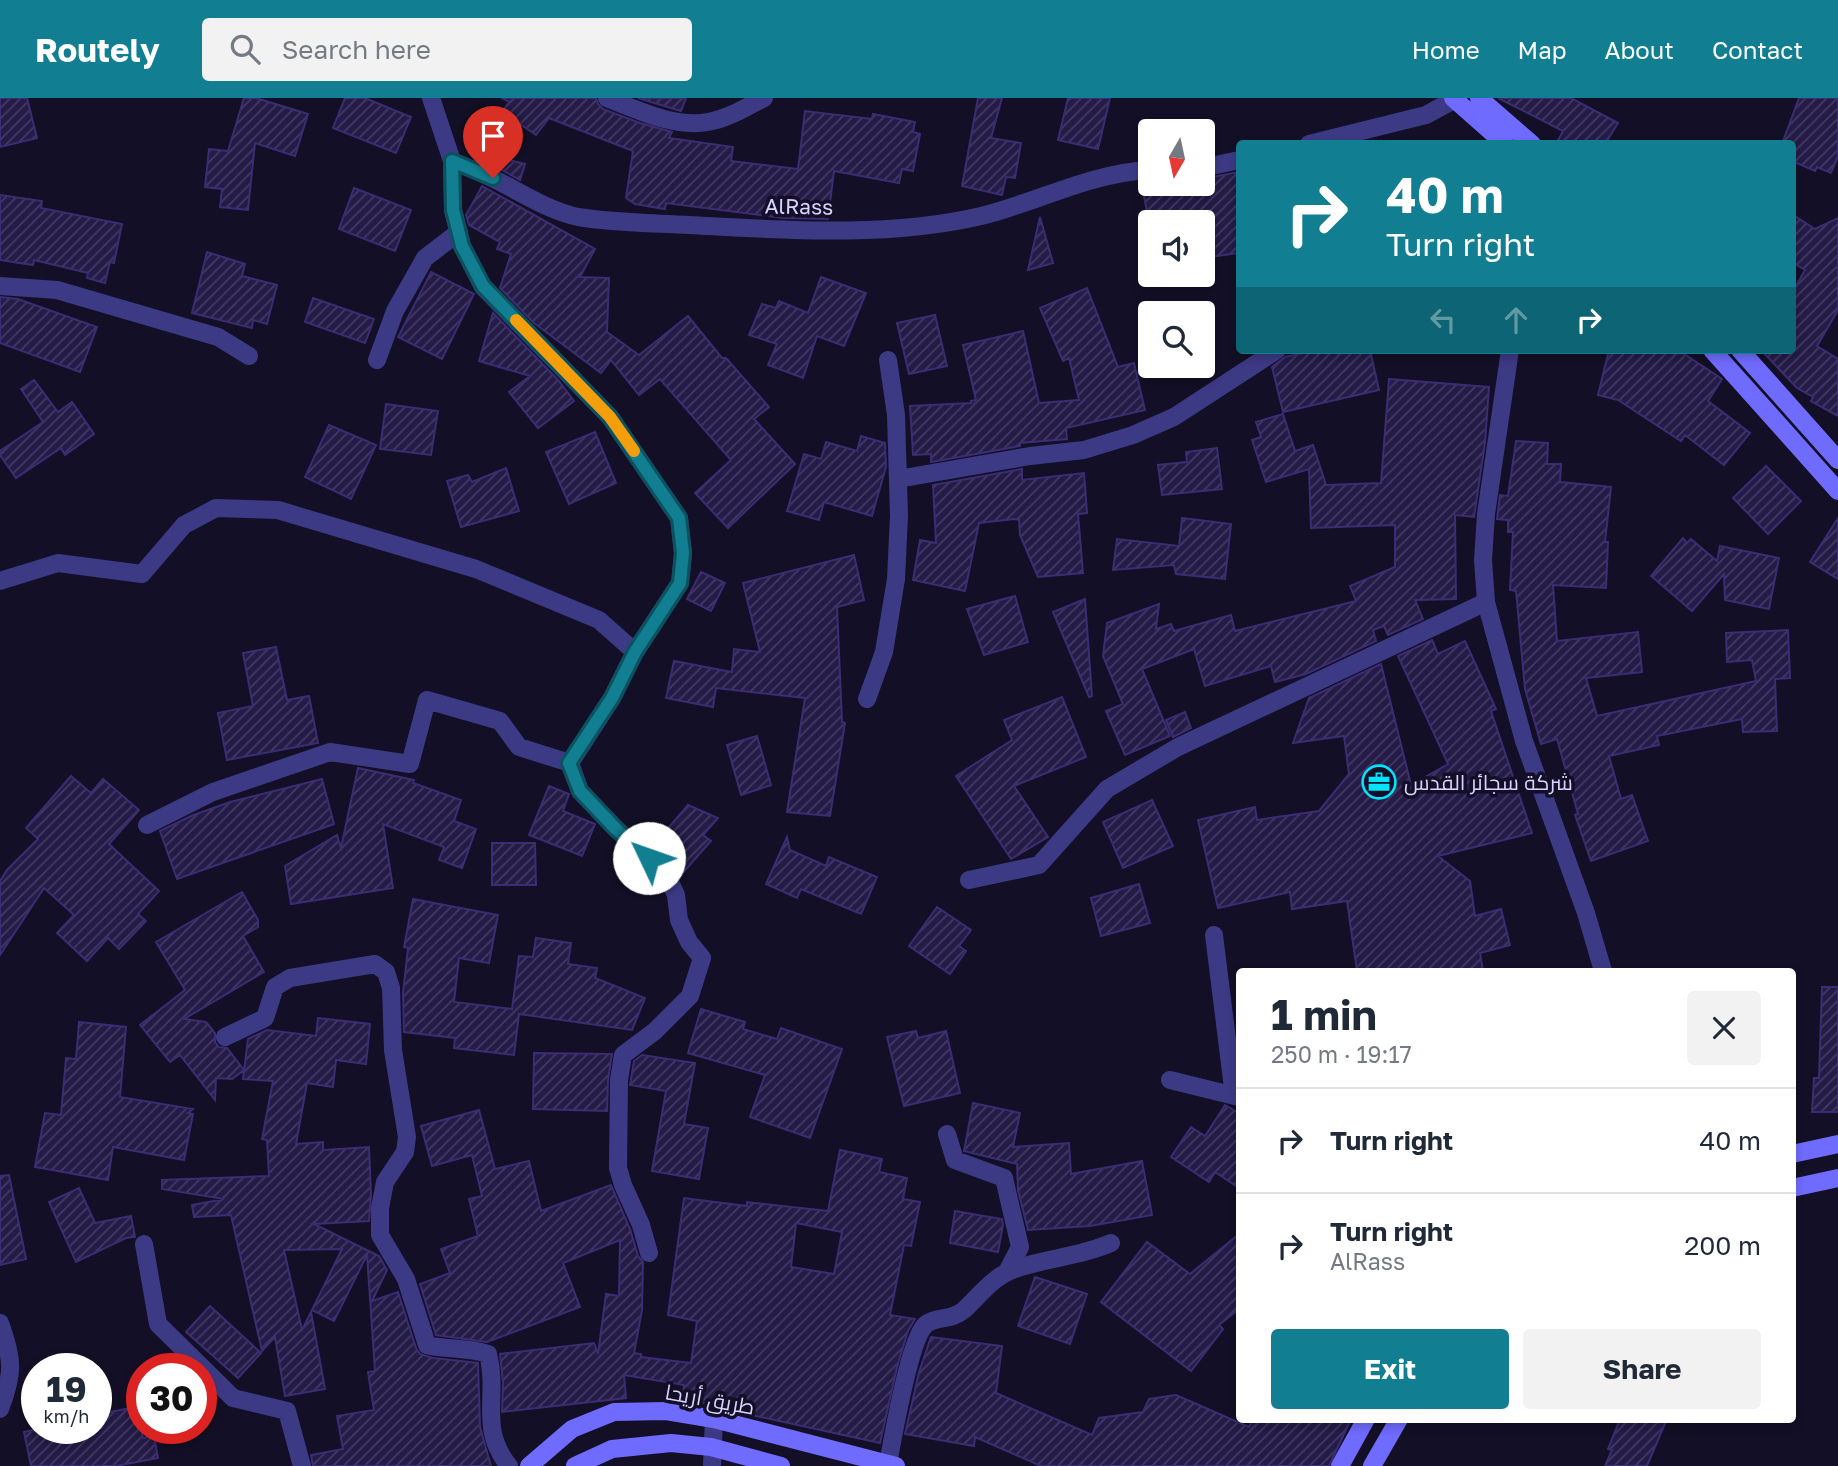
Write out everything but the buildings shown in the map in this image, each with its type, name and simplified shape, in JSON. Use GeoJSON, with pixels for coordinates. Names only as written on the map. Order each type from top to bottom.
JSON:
{"type":"FeatureCollection","features":[{"type":"Feature","properties":{"kind":"main road"},"geometry":{"type":"LineString","coordinates":[[1479,98],[1527,140]]}},
{"type":"Feature","properties":{"kind":"main road"},"geometry":{"type":"LineString","coordinates":[[1455,99],[1501,140]]}},
{"type":"Feature","properties":{"kind":"main road"},"geometry":{"type":"LineString","coordinates":[[1716,354],[1838,491]]}},
{"type":"Feature","properties":{"kind":"main road"},"geometry":{"type":"LineString","coordinates":[[1744,354],[1838,460]]}},
{"type":"Feature","properties":{"kind":"main road"},"geometry":{"type":"LineString","coordinates":[[1796,1153],[1838,1144]]}},
{"type":"Feature","properties":{"kind":"main road"},"geometry":{"type":"LineString","coordinates":[[1796,1187],[1838,1178]]}},
{"type":"Feature","properties":{"kind":"main road","name":"طريق أريحا"},"geometry":{"type":"LineString","coordinates":[[529,1466],[572,1429],[614,1412],[666,1411],[714,1419],[892,1465]]}},
{"type":"Feature","properties":{"kind":"main road"},"geometry":{"type":"LineString","coordinates":[[1340,1466],[1364,1423]]}},
{"type":"Feature","properties":{"kind":"main road"},"geometry":{"type":"LineString","coordinates":[[1372,1466],[1397,1423]]}},
{"type":"Feature","properties":{"kind":"main road"},"geometry":{"type":"LineString","coordinates":[[575,1466],[612,1449],[671,1443],[711,1447],[781,1466]]}},
{"type":"Feature","properties":{"kind":"street"},"geometry":{"type":"LineString","coordinates":[[431,98],[452,161],[453,210],[462,246],[483,286],[610,417],[679,518],[683,553],[680,583],[635,652],[612,698],[569,763]]}},
{"type":"Feature","properties":{"kind":"street"},"geometry":{"type":"LineString","coordinates":[[607,98],[650,114],[686,123],[709,122],[764,98]]}},
{"type":"Feature","properties":{"kind":"street"},"geometry":{"type":"LineString","coordinates":[[1325,140],[1426,115],[1455,99]]}},
{"type":"Feature","properties":{"kind":"street","name":"AlRass"},"geometry":{"type":"LineString","coordinates":[[452,161],[493,178],[541,204],[577,216],[744,228],[859,229],[946,222],[981,216],[1083,182],[1138,171]]}},
{"type":"Feature","properties":{"kind":"street"},"geometry":{"type":"LineString","coordinates":[[1215,165],[1236,161]]}},
{"type":"Feature","properties":{"kind":"street"},"geometry":{"type":"LineString","coordinates":[[377,360],[395,311],[425,258],[459,232]]}},
{"type":"Feature","properties":{"kind":"street"},"geometry":{"type":"LineString","coordinates":[[0,286],[57,290],[218,337],[249,356]]}},
{"type":"Feature","properties":{"kind":"street"},"geometry":{"type":"LineString","coordinates":[[898,479],[1030,456],[1084,450],[1133,435],[1174,418],[1270,354]]}},
{"type":"Feature","properties":{"kind":"street"},"geometry":{"type":"LineString","coordinates":[[1509,354],[1486,514],[1483,560],[1486,602],[1524,741],[1586,913],[1602,968]]}},
{"type":"Feature","properties":{"kind":"street"},"geometry":{"type":"LineString","coordinates":[[867,699],[884,652],[896,579],[899,516],[896,415],[888,360]]}},
{"type":"Feature","properties":{"kind":"street"},"geometry":{"type":"LineString","coordinates":[[0,581],[58,563],[142,574],[184,525],[216,508],[278,510],[476,569],[599,620],[635,652]]}},
{"type":"Feature","properties":{"kind":"street"},"geometry":{"type":"LineString","coordinates":[[968,880],[1040,865],[1107,789],[1178,747],[1486,602]]}},
{"type":"Feature","properties":{"kind":"street"},"geometry":{"type":"LineString","coordinates":[[148,825],[213,792],[330,752],[410,764],[427,700],[500,721],[519,747],[569,763]]}},
{"type":"Feature","properties":{"kind":"street"},"geometry":{"type":"LineString","coordinates":[[569,763],[580,791],[616,829],[666,873],[676,895],[679,920],[689,942],[702,958],[690,996],[655,1031],[623,1055],[619,1080],[618,1168],[649,1253]]}},
{"type":"Feature","properties":{"kind":"street"},"geometry":{"type":"LineString","coordinates":[[1170,1080],[1236,1097],[1214,935]]}},
{"type":"Feature","properties":{"kind":"street"},"geometry":{"type":"LineString","coordinates":[[225,1037],[265,1017],[275,987],[290,978],[375,964],[386,972],[391,988],[395,1071],[407,1137],[405,1152],[384,1182],[380,1235],[406,1279],[427,1345],[441,1349],[474,1349],[488,1354],[493,1371],[491,1427],[497,1451],[509,1466]]}},
{"type":"Feature","properties":{"kind":"street"},"geometry":{"type":"LineString","coordinates":[[947,1134],[955,1160],[1004,1178],[1020,1247],[1007,1272]]}},
{"type":"Feature","properties":{"kind":"street"},"geometry":{"type":"LineString","coordinates":[[892,1465],[903,1388],[922,1328],[930,1320],[948,1319],[961,1313],[998,1276],[1018,1268],[1094,1251],[1111,1243]]}},
{"type":"Feature","properties":{"kind":"street"},"geometry":{"type":"LineString","coordinates":[[144,1244],[158,1324],[233,1398],[287,1411],[302,1466]]}},
{"type":"Feature","properties":{"kind":"street"},"geometry":{"type":"LineString","coordinates":[[0,1323],[12,1374],[0,1409]]}},
{"type":"Feature","properties":{"kind":"street"},"geometry":{"type":"LineString","coordinates":[[712,1466],[714,1419]]}},
{"type":"Feature","properties":{"kind":"slow traffic"},"geometry":{"type":"LineString","coordinates":[[516,320],[610,417],[634,451]]}},
{"type":"Feature","properties":{"kind":"place","name":"شركة سجائر القدس"},"geometry":{"type":"Point","coordinates":[1379,782]}},
{"type":"Feature","properties":{"kind":"route"},"geometry":{"type":"LineString","coordinates":[[493,178],[452,161],[453,210],[462,246],[483,286],[610,417],[679,518],[683,553],[680,583],[635,652],[612,698],[569,763],[580,791],[616,829],[649,858]]}}]}
